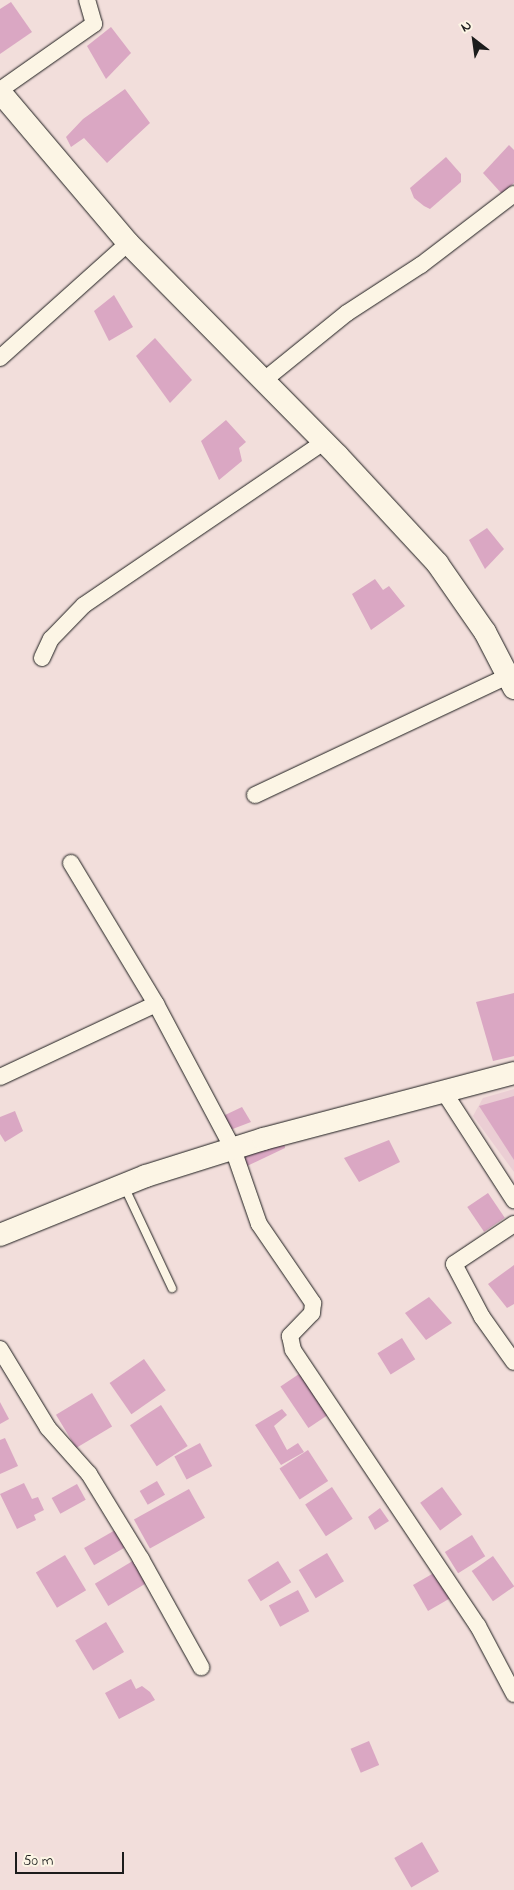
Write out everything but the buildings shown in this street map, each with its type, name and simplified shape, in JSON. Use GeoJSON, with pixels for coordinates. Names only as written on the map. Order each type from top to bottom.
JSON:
{"type":"FeatureCollection","features":[{"type":"Feature","properties":{"kind":"street"},"geometry":{"type":"LineString","coordinates":[[87,0],[94,24],[0,91],[128,243],[324,442],[437,562],[475,616],[511,682],[255,795]]}},
{"type":"Feature","properties":{"kind":"street"},"geometry":{"type":"LineString","coordinates":[[263,382],[347,313],[421,265],[514,194]]}},
{"type":"Feature","properties":{"kind":"street"},"geometry":{"type":"LineString","coordinates":[[0,358],[128,243]]}},
{"type":"Feature","properties":{"kind":"street"},"geometry":{"type":"LineString","coordinates":[[42,658],[57,632],[84,604],[324,442]]}},
{"type":"Feature","properties":{"kind":"street"},"geometry":{"type":"LineString","coordinates":[[72,863],[156,1004],[233,1149],[259,1224],[313,1303],[312,1313],[290,1336],[293,1350],[478,1626],[514,1694]]}},
{"type":"Feature","properties":{"kind":"street"},"geometry":{"type":"LineString","coordinates":[[0,1077],[156,1004]]}},
{"type":"Feature","properties":{"kind":"street"},"geometry":{"type":"LineString","coordinates":[[0,1236],[123,1184],[233,1149],[514,1073]]}},
{"type":"Feature","properties":{"kind":"street"},"geometry":{"type":"LineString","coordinates":[[444,1092],[514,1200]]}},
{"type":"Feature","properties":{"kind":"street"},"geometry":{"type":"LineString","coordinates":[[514,1224],[454,1264],[482,1317],[514,1362]]}},
{"type":"Feature","properties":{"kind":"street"},"geometry":{"type":"LineString","coordinates":[[0,1349],[48,1428],[89,1474],[141,1559],[201,1667]]}},
{"type":"Feature","properties":{"kind":"lane"},"geometry":{"type":"LineString","coordinates":[[123,1184],[172,1288]]}},
{"type":"Feature","properties":{"kind":"shaded area"},"geometry":{"type":"Polygon","coordinates":[[[514,1089],[514,1172],[473,1116],[483,1098],[514,1089]]]}}]}
